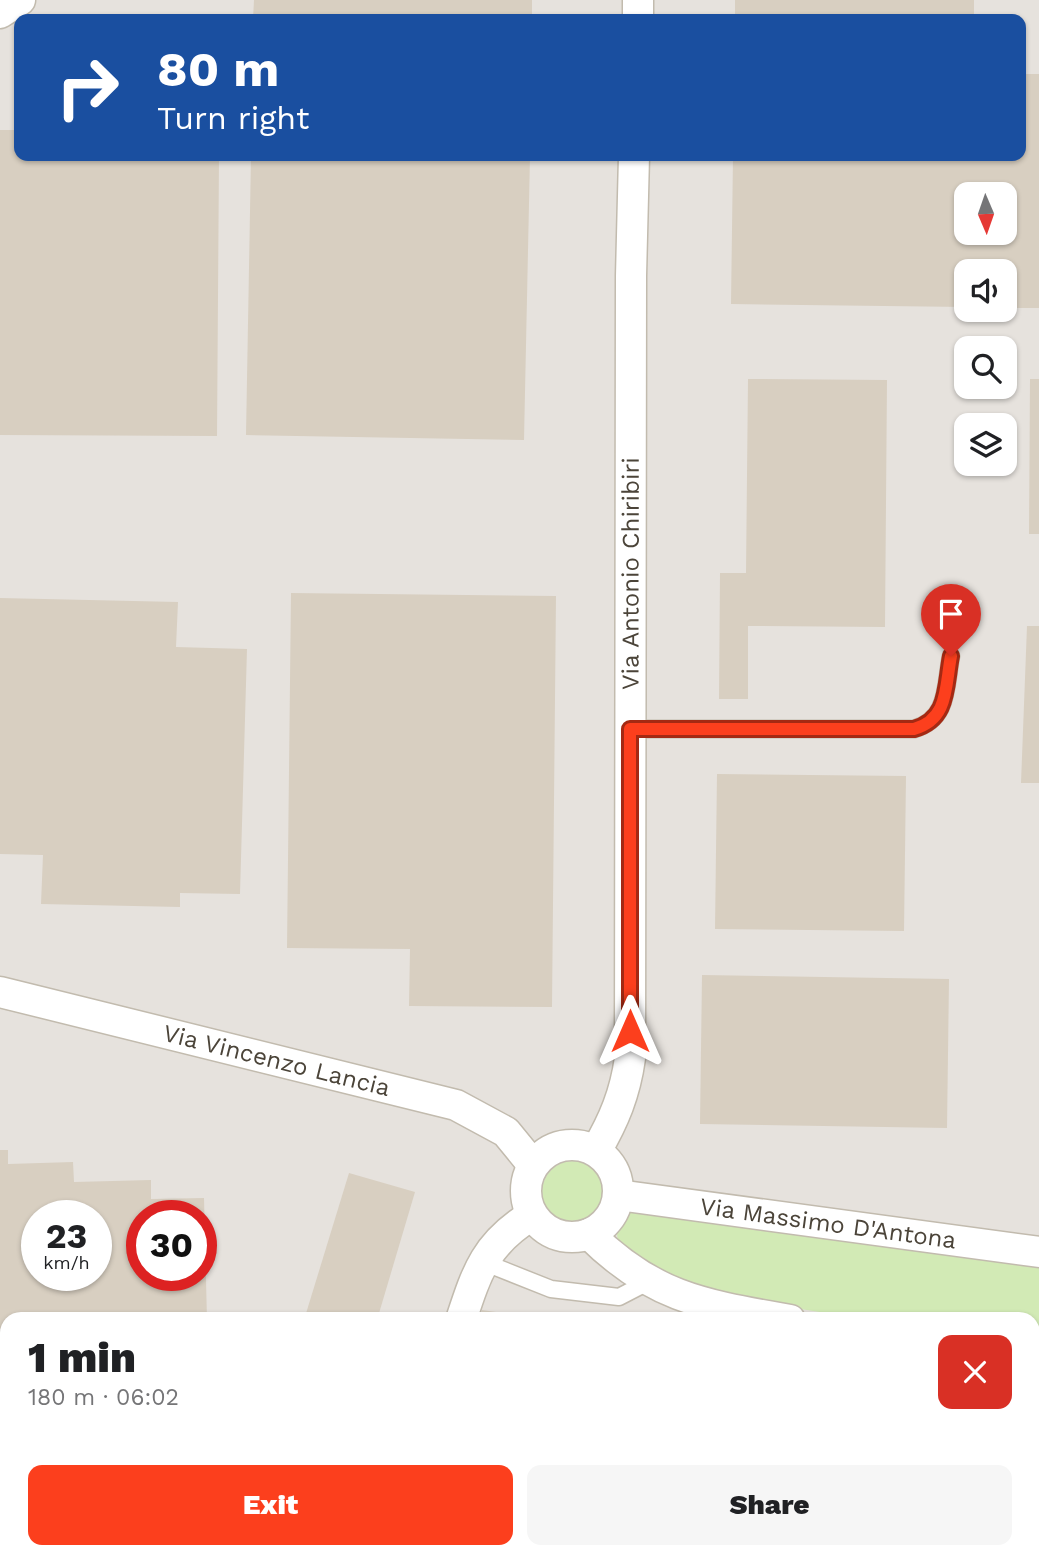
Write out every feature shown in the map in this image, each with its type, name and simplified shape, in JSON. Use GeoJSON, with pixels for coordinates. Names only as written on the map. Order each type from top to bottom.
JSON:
{"type":"FeatureCollection","features":[{"type":"Feature","properties":{"kind":"street"},"geometry":{"type":"LineString","coordinates":[[0,13],[20,0]]}},
{"type":"Feature","properties":{"kind":"street","name":"Via Antonio Chiribiri"},"geometry":{"type":"LineString","coordinates":[[596,1151],[616,1116],[626,1089],[630,1058],[631,276],[634,161]]}},
{"type":"Feature","properties":{"kind":"street","name":"Via Vincenzo Lancia"},"geometry":{"type":"LineString","coordinates":[[0,992],[456,1105],[506,1132],[533,1165]]}},
{"type":"Feature","properties":{"kind":"street"},"geometry":{"type":"LineString","coordinates":[[568,1144],[596,1151],[613,1170],[618,1195],[609,1219],[589,1234],[564,1237],[551,1232],[532,1215],[525,1190],[533,1165],[548,1151],[568,1144]]}},
{"type":"Feature","properties":{"kind":"street","name":"Via Massimo D'Antona"},"geometry":{"type":"LineString","coordinates":[[618,1195],[1039,1252]]}},
{"type":"Feature","properties":{"kind":"street"},"geometry":{"type":"LineString","coordinates":[[464,1312],[484,1262],[508,1230],[532,1215]]}},
{"type":"Feature","properties":{"kind":"street"},"geometry":{"type":"LineString","coordinates":[[589,1234],[609,1254],[648,1282],[684,1299],[750,1312]]}},
{"type":"Feature","properties":{"kind":"lane"},"geometry":{"type":"LineString","coordinates":[[630,729],[914,729],[935,720],[940,712],[951,656]]}},
{"type":"Feature","properties":{"kind":"lane"},"geometry":{"type":"LineString","coordinates":[[484,1262],[551,1289],[564,1291],[619,1297],[648,1282]]}},
{"type":"Feature","properties":{"kind":"shaded area"},"geometry":{"type":"Polygon","coordinates":[[[0,0],[1039,0],[1039,1312],[0,1312],[0,0]]]}},
{"type":"Feature","properties":{"kind":"green space"},"geometry":{"type":"Polygon","coordinates":[[[567,1161],[579,1161],[595,1170],[602,1180],[602,1204],[595,1214],[579,1223],[567,1223],[556,1218],[547,1209],[542,1198],[542,1186],[547,1175],[556,1166],[567,1161]]]}},
{"type":"Feature","properties":{"kind":"green space"},"geometry":{"type":"Polygon","coordinates":[[[629,1211],[1039,1266],[1039,1312],[820,1312],[769,1304],[676,1280],[618,1243],[618,1224],[629,1211]]]}},
{"type":"Feature","properties":{"kind":"building"},"geometry":{"type":"Polygon","coordinates":[[[254,0],[532,0],[532,14],[253,14],[254,0]]]}},
{"type":"Feature","properties":{"kind":"building"},"geometry":{"type":"Polygon","coordinates":[[[735,0],[974,0],[974,14],[735,14],[735,0]]]}},
{"type":"Feature","properties":{"kind":"building"},"geometry":{"type":"Polygon","coordinates":[[[1026,74],[1039,74],[1039,308],[1017,308],[1017,259],[954,259],[954,307],[731,304],[733,161],[1026,161],[1026,74]]]}},
{"type":"Feature","properties":{"kind":"building"},"geometry":{"type":"Polygon","coordinates":[[[0,130],[14,130],[14,161],[219,161],[217,436],[0,435],[0,130]]]}},
{"type":"Feature","properties":{"kind":"building"},"geometry":{"type":"Polygon","coordinates":[[[251,161],[530,161],[524,440],[246,435],[251,161]]]}},
{"type":"Feature","properties":{"kind":"building"},"geometry":{"type":"Polygon","coordinates":[[[748,379],[887,380],[885,627],[748,626],[748,699],[719,699],[720,573],[746,573],[748,379]]]}},
{"type":"Feature","properties":{"kind":"building"},"geometry":{"type":"Polygon","coordinates":[[[1030,379],[1039,379],[1039,534],[1029,534],[1030,379]]]}},
{"type":"Feature","properties":{"kind":"building"},"geometry":{"type":"Polygon","coordinates":[[[291,593],[556,596],[552,1007],[409,1006],[410,949],[287,948],[291,593]]]}},
{"type":"Feature","properties":{"kind":"building"},"geometry":{"type":"Polygon","coordinates":[[[0,598],[178,602],[176,647],[247,649],[240,894],[180,893],[180,907],[41,904],[43,855],[0,854],[0,598]]]}},
{"type":"Feature","properties":{"kind":"building"},"geometry":{"type":"Polygon","coordinates":[[[1027,626],[1039,626],[1039,783],[1021,783],[1027,626]]]}},
{"type":"Feature","properties":{"kind":"building"},"geometry":{"type":"Polygon","coordinates":[[[717,774],[906,776],[904,931],[715,929],[717,774]]]}},
{"type":"Feature","properties":{"kind":"building"},"geometry":{"type":"Polygon","coordinates":[[[702,975],[949,979],[947,1128],[700,1124],[702,975]]]}},
{"type":"Feature","properties":{"kind":"building"},"geometry":{"type":"Polygon","coordinates":[[[0,1150],[8,1150],[8,1164],[73,1162],[74,1182],[151,1180],[151,1199],[204,1200],[126,1200],[126,1291],[206,1291],[207,1312],[0,1312],[0,1150]]]}},
{"type":"Feature","properties":{"kind":"building"},"geometry":{"type":"Polygon","coordinates":[[[349,1173],[415,1192],[379,1312],[306,1312],[349,1173]]]}},
{"type":"Feature","properties":{"kind":"route"},"geometry":{"type":"LineString","coordinates":[[630,1031],[630,729],[914,729],[926,726],[935,720],[940,712],[951,656]]}}]}
